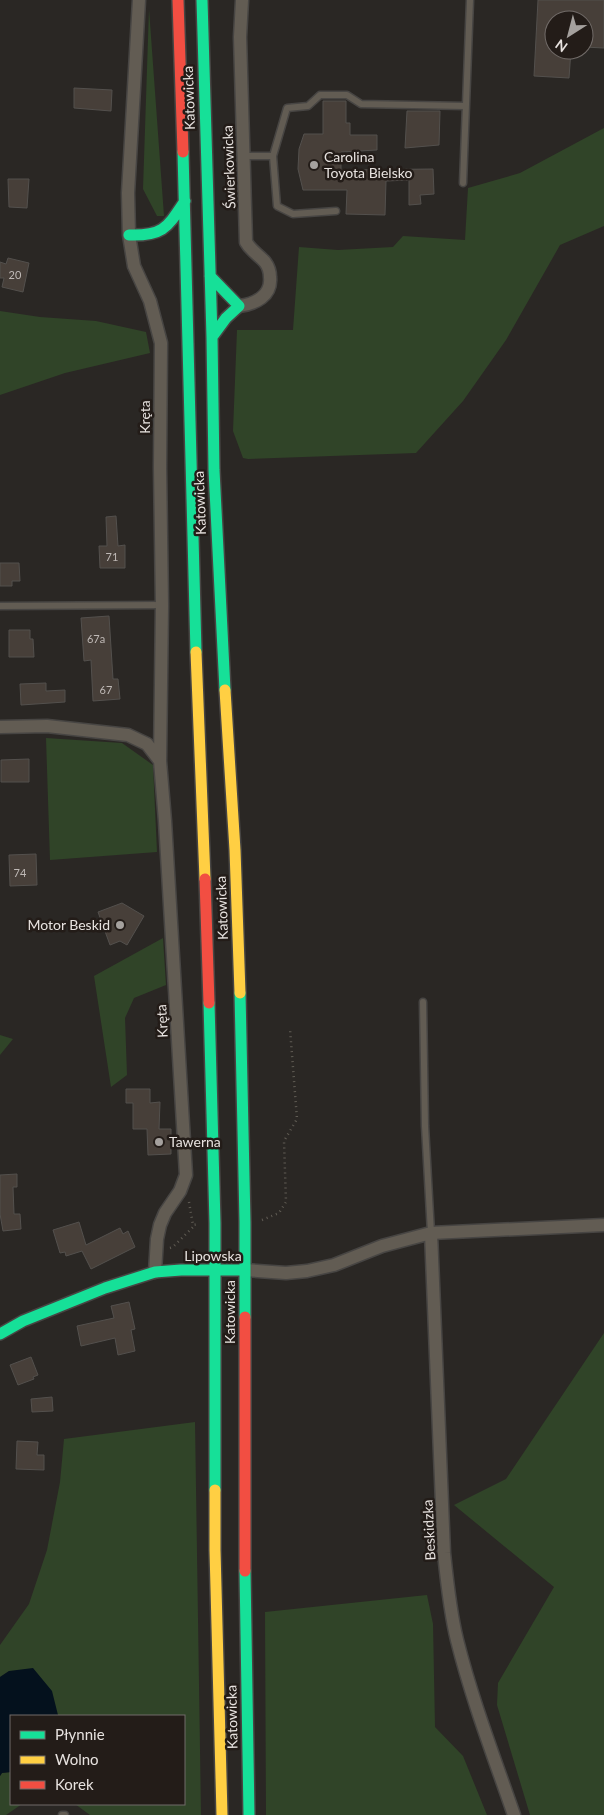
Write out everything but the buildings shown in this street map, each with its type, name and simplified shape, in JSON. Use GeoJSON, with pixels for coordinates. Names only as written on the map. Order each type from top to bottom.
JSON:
{"type":"FeatureCollection","features":[{"type":"Feature","properties":{"kind":"main road","name":"Katowicka"},"geometry":{"type":"LineString","coordinates":[[178,0],[185,201],[194,612],[205,870],[215,1223],[215,1550],[222,1815]]}},
{"type":"Feature","properties":{"kind":"main road","name":"Katowicka"},"geometry":{"type":"LineString","coordinates":[[202,0],[214,470],[219,604],[236,888],[245,1222],[245,1620],[249,1815]]}},
{"type":"Feature","properties":{"kind":"main road"},"geometry":{"type":"LineString","coordinates":[[129,235],[150,235],[161,230],[170,222],[185,201]]}},
{"type":"Feature","properties":{"kind":"main road"},"geometry":{"type":"LineString","coordinates":[[210,276],[239,306],[226,318],[212,337]]}},
{"type":"Feature","properties":{"kind":"main road","name":"Lipowska"},"geometry":{"type":"LineString","coordinates":[[0,1334],[23,1321],[105,1288],[155,1272],[216,1269],[246,1270]]}},
{"type":"Feature","properties":{"kind":"street"},"geometry":{"type":"LineString","coordinates":[[129,235],[128,192],[139,0]]}},
{"type":"Feature","properties":{"kind":"street","name":"Świerkowicka"},"geometry":{"type":"LineString","coordinates":[[239,306],[252,304],[260,300],[267,292],[270,284],[270,274],[266,263],[250,250],[246,242],[240,37],[242,0]]}},
{"type":"Feature","properties":{"kind":"street","name":"Kręta"},"geometry":{"type":"LineString","coordinates":[[129,235],[134,266],[150,301],[161,343],[162,605],[160,761],[186,1175],[180,1191],[165,1213],[160,1225],[157,1239],[155,1272]]}},
{"type":"Feature","properties":{"kind":"street"},"geometry":{"type":"LineString","coordinates":[[0,727],[47,726],[128,734],[147,744],[160,761]]}},
{"type":"Feature","properties":{"kind":"street","name":"Lipowska"},"geometry":{"type":"LineString","coordinates":[[246,1270],[286,1274],[308,1271],[334,1265],[382,1246],[431,1233],[604,1224]]}},
{"type":"Feature","properties":{"kind":"street","name":"Beskidzka"},"geometry":{"type":"LineString","coordinates":[[431,1233],[444,1553],[449,1596],[457,1639],[467,1677],[514,1815]]}},
{"type":"Feature","properties":{"kind":"lane"},"geometry":{"type":"LineString","coordinates":[[463,183],[470,0]]}},
{"type":"Feature","properties":{"kind":"lane"},"geometry":{"type":"LineString","coordinates":[[336,211],[293,214],[277,206],[274,156],[287,108],[308,106],[320,95],[347,95],[361,104],[465,106]]}},
{"type":"Feature","properties":{"kind":"lane"},"geometry":{"type":"LineString","coordinates":[[243,156],[274,156]]}},
{"type":"Feature","properties":{"kind":"lane"},"geometry":{"type":"LineString","coordinates":[[0,606],[162,605]]}},
{"type":"Feature","properties":{"kind":"lane"},"geometry":{"type":"LineString","coordinates":[[424,1002],[425,1126],[431,1233]]}},
{"type":"Feature","properties":{"kind":"path"},"geometry":{"type":"LineString","coordinates":[[245,1222],[267,1219],[279,1213],[286,1202],[284,1142],[297,1119],[290,1029]]}},
{"type":"Feature","properties":{"kind":"path"},"geometry":{"type":"LineString","coordinates":[[180,1191],[187,1195],[193,1225],[215,1223]]}},
{"type":"Feature","properties":{"kind":"green space"},"geometry":{"type":"Polygon","coordinates":[[[149,9],[164,216],[157,216],[143,189],[149,9]]]}},
{"type":"Feature","properties":{"kind":"green space"},"geometry":{"type":"Polygon","coordinates":[[[604,128],[604,226],[560,245],[506,340],[463,401],[416,453],[243,458],[233,431],[237,330],[293,330],[299,247],[338,250],[393,247],[403,236],[465,240],[468,188],[520,173],[604,128]]]}},
{"type":"Feature","properties":{"kind":"green space"},"geometry":{"type":"Polygon","coordinates":[[[0,311],[40,317],[96,321],[146,332],[150,353],[65,373],[0,395],[0,311]]]}},
{"type":"Feature","properties":{"kind":"green space"},"geometry":{"type":"Polygon","coordinates":[[[46,738],[122,743],[153,765],[157,852],[50,860],[46,738]]]}},
{"type":"Feature","properties":{"kind":"green space"},"geometry":{"type":"Polygon","coordinates":[[[163,938],[166,985],[134,998],[125,1018],[127,1075],[111,1087],[94,976],[163,938]]]}},
{"type":"Feature","properties":{"kind":"green space"},"geometry":{"type":"Polygon","coordinates":[[[0,1035],[13,1039],[0,1055],[0,1035]]]}},
{"type":"Feature","properties":{"kind":"green space"},"geometry":{"type":"Polygon","coordinates":[[[604,1333],[604,1815],[530,1815],[497,1705],[498,1683],[554,1587],[454,1505],[506,1479],[604,1333]]]}},
{"type":"Feature","properties":{"kind":"green space"},"geometry":{"type":"Polygon","coordinates":[[[195,1422],[201,1815],[90,1815],[76,1805],[185,1805],[185,1715],[58,1715],[9,1671],[0,1677],[0,1645],[29,1604],[47,1550],[60,1482],[64,1439],[195,1422]]]}},
{"type":"Feature","properties":{"kind":"green space"},"geometry":{"type":"Polygon","coordinates":[[[427,1595],[433,1624],[435,1727],[463,1756],[487,1815],[266,1815],[265,1612],[427,1595]]]}},
{"type":"Feature","properties":{"kind":"green space"},"geometry":{"type":"Polygon","coordinates":[[[10,1772],[10,1805],[21,1805],[6,1815],[0,1815],[0,1776],[2,1773],[10,1772]]]}},
{"type":"Feature","properties":{"kind":"water"},"geometry":{"type":"Polygon","coordinates":[[[33,1668],[52,1691],[58,1715],[10,1715],[10,1772],[2,1773],[0,1776],[0,1677],[9,1671],[33,1668]]]}},
{"type":"Feature","properties":{"kind":"traffic: fast"},"geometry":{"type":"LineString","coordinates":[[202,0],[214,470],[225,690]]}},
{"type":"Feature","properties":{"kind":"traffic: fast"},"geometry":{"type":"LineString","coordinates":[[183,152],[196,652]]}},
{"type":"Feature","properties":{"kind":"traffic: fast"},"geometry":{"type":"LineString","coordinates":[[129,235],[157,232],[168,224],[185,201]]}},
{"type":"Feature","properties":{"kind":"traffic: fast"},"geometry":{"type":"LineString","coordinates":[[210,276],[239,306],[226,318],[212,337]]}},
{"type":"Feature","properties":{"kind":"traffic: fast"},"geometry":{"type":"LineString","coordinates":[[240,993],[245,1317]]}},
{"type":"Feature","properties":{"kind":"traffic: fast"},"geometry":{"type":"LineString","coordinates":[[209,1003],[215,1223],[215,1490]]}},
{"type":"Feature","properties":{"kind":"traffic: fast"},"geometry":{"type":"LineString","coordinates":[[0,1334],[23,1321],[105,1288],[155,1272],[245,1270]]}},
{"type":"Feature","properties":{"kind":"traffic: fast"},"geometry":{"type":"LineString","coordinates":[[245,1571],[249,1815]]}},
{"type":"Feature","properties":{"kind":"traffic: slow"},"geometry":{"type":"LineString","coordinates":[[196,652],[205,879]]}},
{"type":"Feature","properties":{"kind":"traffic: slow"},"geometry":{"type":"LineString","coordinates":[[225,690],[235,850],[240,993]]}},
{"type":"Feature","properties":{"kind":"traffic: slow"},"geometry":{"type":"LineString","coordinates":[[215,1490],[222,1815]]}},
{"type":"Feature","properties":{"kind":"traffic: jam"},"geometry":{"type":"LineString","coordinates":[[178,0],[183,152]]}},
{"type":"Feature","properties":{"kind":"traffic: jam"},"geometry":{"type":"LineString","coordinates":[[205,879],[209,1003]]}},
{"type":"Feature","properties":{"kind":"traffic: jam"},"geometry":{"type":"LineString","coordinates":[[245,1317],[245,1571]]}},
{"type":"Feature","properties":{"kind":"place","name":"Carolina Toyota Bielsko"},"geometry":{"type":"Point","coordinates":[314,165]}},
{"type":"Feature","properties":{"kind":"place","name":"Motor Beskid"},"geometry":{"type":"Point","coordinates":[120,925]}},
{"type":"Feature","properties":{"kind":"place","name":"Tawerna"},"geometry":{"type":"Point","coordinates":[159,1142]}}]}
